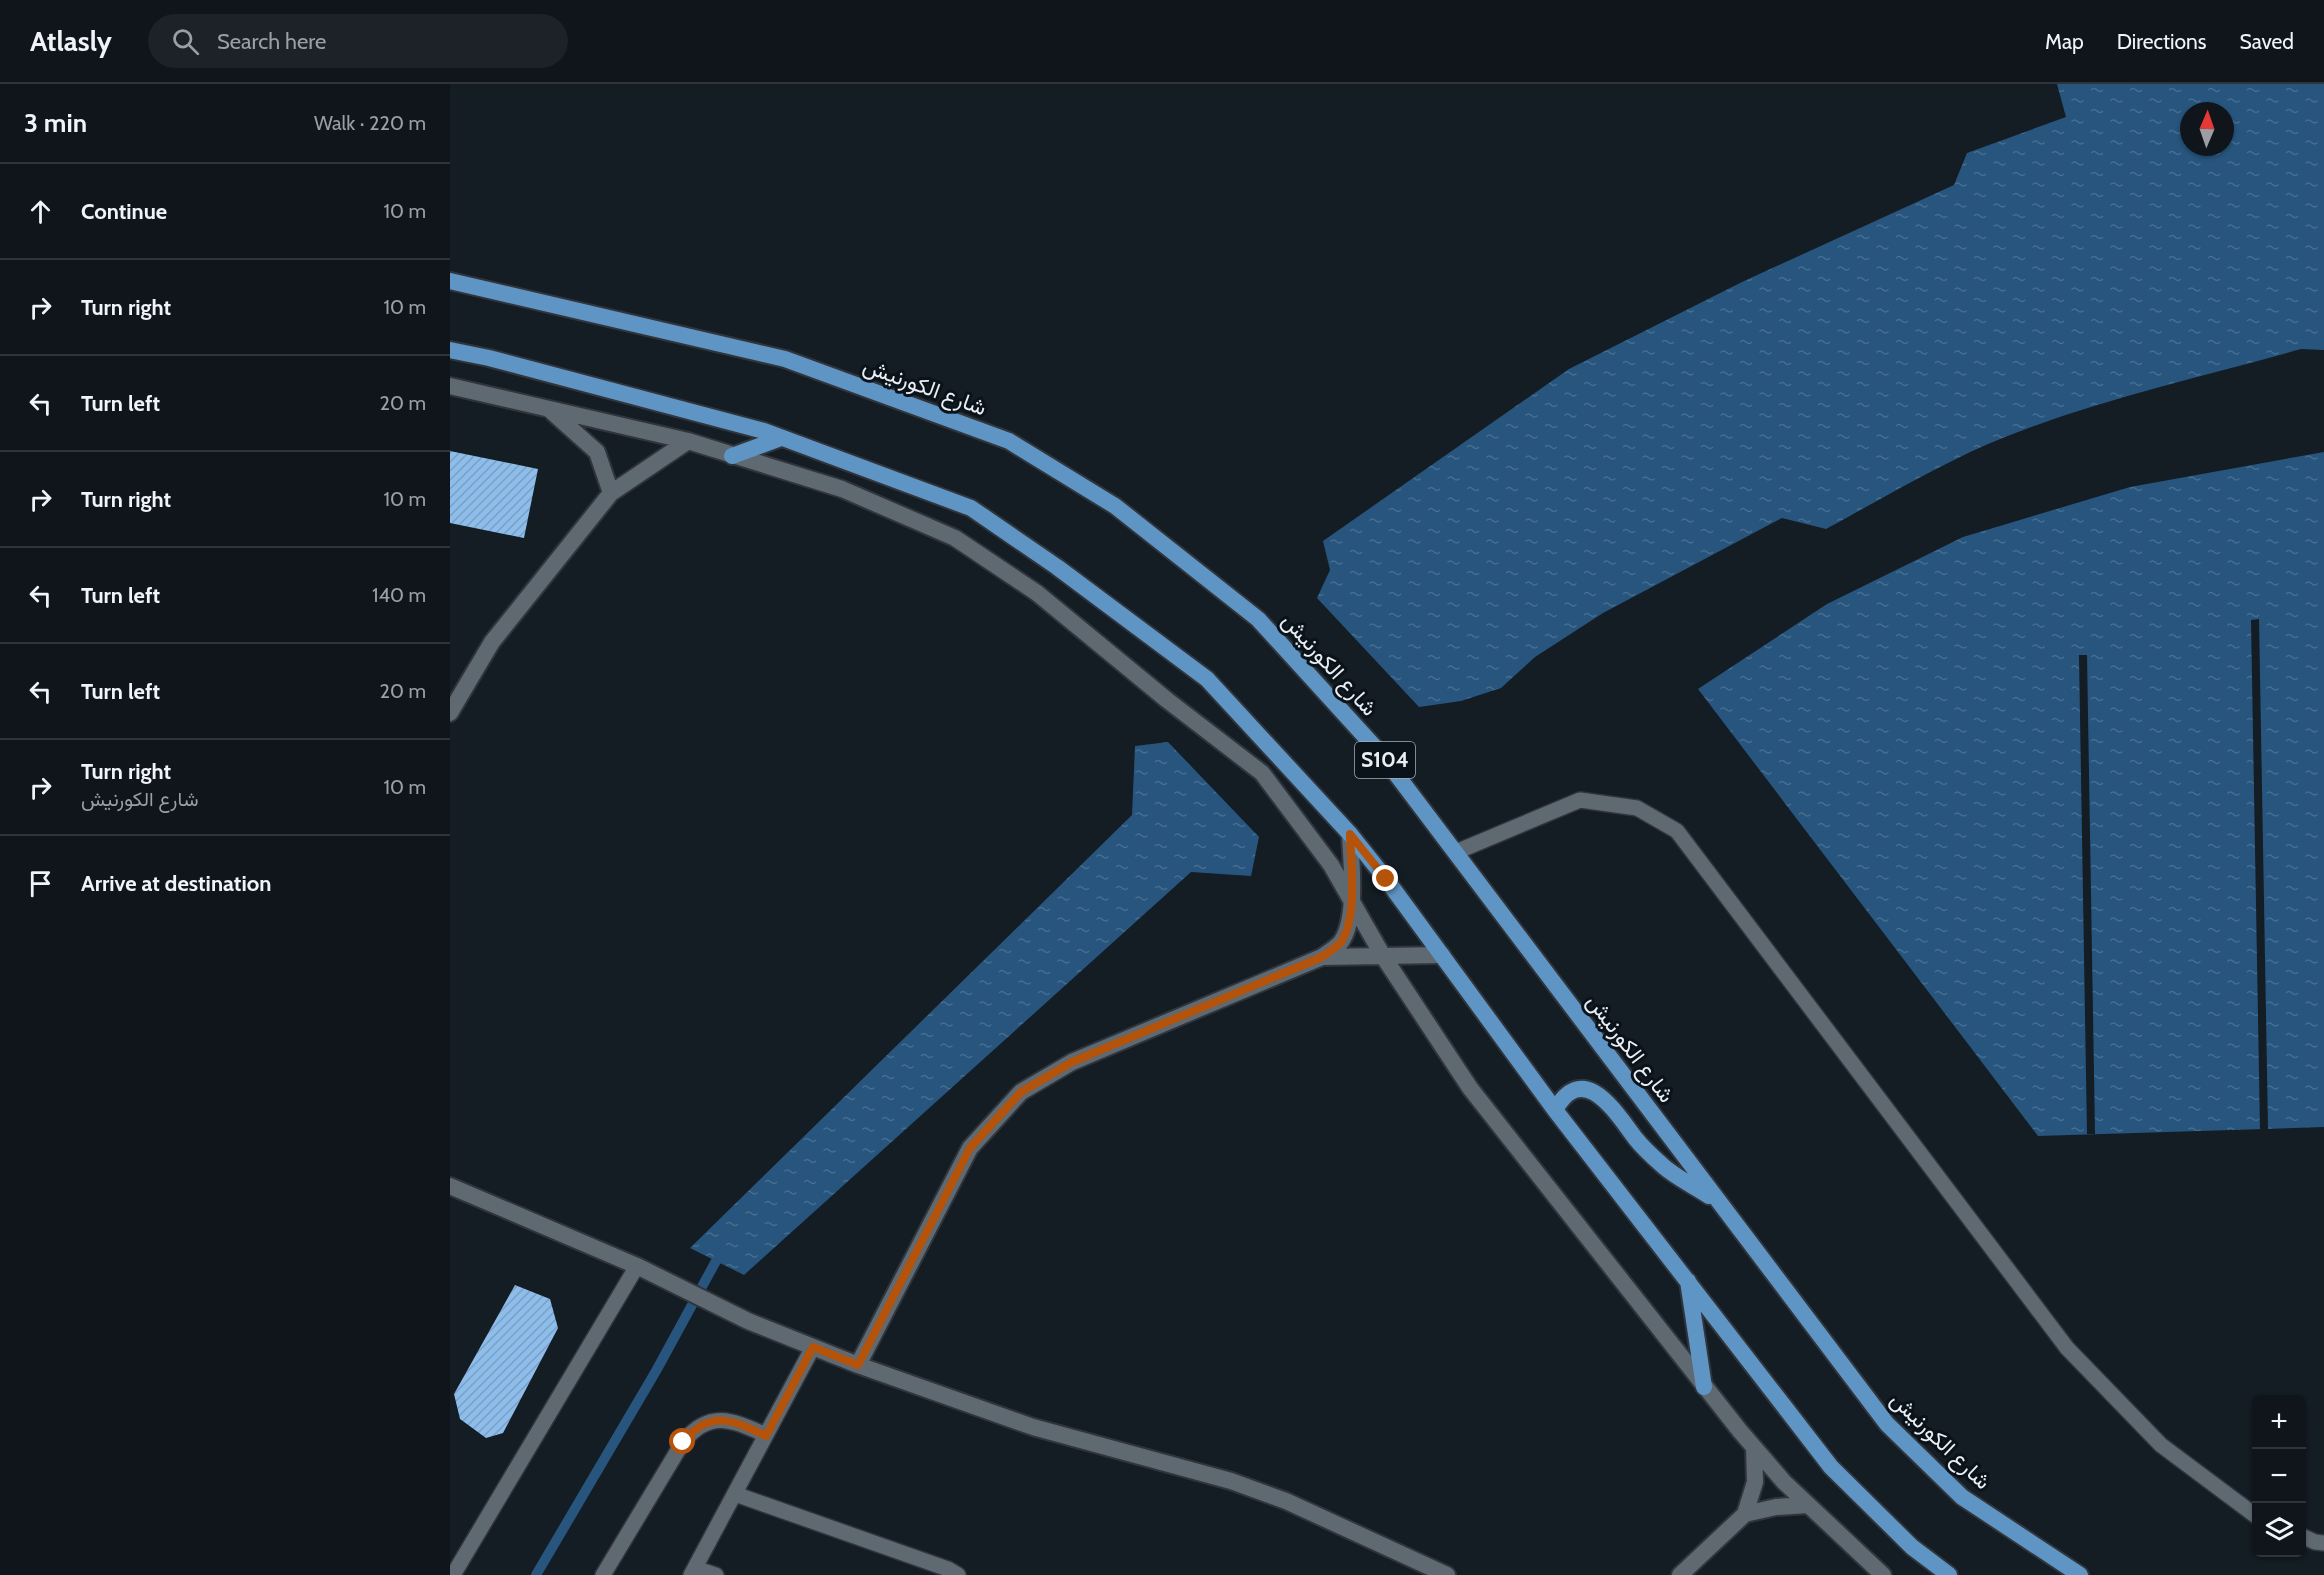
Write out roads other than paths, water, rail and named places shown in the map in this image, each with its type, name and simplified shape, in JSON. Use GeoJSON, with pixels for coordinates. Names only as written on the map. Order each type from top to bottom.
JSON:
{"type":"FeatureCollection","features":[{"type":"Feature","properties":{"kind":"main road","name":"شارع الكورنيش"},"geometry":{"type":"LineString","coordinates":[[450,280],[785,359],[1009,441],[1115,506],[1258,619],[1381,754],[1887,1424],[1962,1497],[2080,1575]]}},
{"type":"Feature","properties":{"kind":"main road"},"geometry":{"type":"LineString","coordinates":[[450,350],[500,361],[764,431],[971,508],[1057,567],[1207,679],[1350,834],[1555,1110],[1831,1467],[1912,1547],[1950,1575]]}},
{"type":"Feature","properties":{"kind":"main road"},"geometry":{"type":"LineString","coordinates":[[732,456],[781,438]]}},
{"type":"Feature","properties":{"kind":"main road"},"geometry":{"type":"LineString","coordinates":[[1555,1110],[1562,1097],[1573,1091],[1587,1090],[1600,1095],[1610,1104],[1637,1141],[1664,1167],[1717,1201]]}},
{"type":"Feature","properties":{"kind":"main road"},"geometry":{"type":"LineString","coordinates":[[1688,1280],[1704,1388]]}},
{"type":"Feature","properties":{"kind":"street"},"geometry":{"type":"LineString","coordinates":[[450,386],[688,441],[842,489],[955,537],[1037,593],[1167,700],[1262,773],[1331,865],[1383,956],[1470,1088],[1656,1322],[1704,1388],[1784,1482],[1882,1575]]}},
{"type":"Feature","properties":{"kind":"street"},"geometry":{"type":"LineString","coordinates":[[547,407],[597,452],[611,493]]}},
{"type":"Feature","properties":{"kind":"street"},"geometry":{"type":"LineString","coordinates":[[450,713],[492,642],[611,493],[688,441]]}},
{"type":"Feature","properties":{"kind":"street"},"geometry":{"type":"LineString","coordinates":[[858,1365],[970,1148],[1021,1092],[1072,1062],[1322,957],[1340,943],[1347,930],[1351,900],[1350,834]]}},
{"type":"Feature","properties":{"kind":"street"},"geometry":{"type":"LineString","coordinates":[[1322,957],[1442,955]]}},
{"type":"Feature","properties":{"kind":"street"},"geometry":{"type":"LineString","coordinates":[[450,1186],[638,1266],[748,1321],[858,1365],[1033,1427],[1231,1481],[1287,1501],[1448,1575]]}},
{"type":"Feature","properties":{"kind":"street"},"geometry":{"type":"LineString","coordinates":[[1680,1575],[1745,1514],[1755,1482],[1755,1448]]}},
{"type":"Feature","properties":{"kind":"street"},"geometry":{"type":"LineString","coordinates":[[1745,1514],[1776,1507],[1808,1505]]}},
{"type":"Feature","properties":{"kind":"lane"},"geometry":{"type":"LineString","coordinates":[[1456,852],[1580,800],[1637,808],[1677,831],[2067,1348],[2161,1445],[2252,1513]]}},
{"type":"Feature","properties":{"kind":"lane"},"geometry":{"type":"LineString","coordinates":[[453,1575],[638,1266]]}},
{"type":"Feature","properties":{"kind":"lane"},"geometry":{"type":"LineString","coordinates":[[716,1575],[693,1572],[813,1347]]}},
{"type":"Feature","properties":{"kind":"lane"},"geometry":{"type":"LineString","coordinates":[[603,1575],[683,1442],[693,1431],[706,1423],[721,1420],[736,1422],[766,1436]]}},
{"type":"Feature","properties":{"kind":"lane"},"geometry":{"type":"LineString","coordinates":[[735,1494],[948,1569],[957,1575]]}},
{"type":"Feature","properties":{"kind":"lane"},"geometry":{"type":"LineString","coordinates":[[2306,1538],[2324,1543]]}},
{"type":"Feature","properties":{"kind":"water"},"geometry":{"type":"Polygon","coordinates":[[[2057,84],[2324,84],[2324,350],[2301,349],[2114,400],[2041,423],[1960,457],[1826,529],[1782,518],[1603,613],[1535,657],[1501,688],[1461,701],[1419,707],[1317,598],[1330,570],[1323,541],[1569,369],[1742,282],[1954,185],[1967,153],[2066,117],[2057,84]]]}},
{"type":"Feature","properties":{"kind":"water"},"geometry":{"type":"Polygon","coordinates":[[[2324,452],[2324,1127],[2038,1136],[1698,689],[1827,604],[1963,537],[2130,487],[2324,452]]]}},
{"type":"Feature","properties":{"kind":"water"},"geometry":{"type":"Polygon","coordinates":[[[1168,742],[1259,837],[1251,876],[1191,872],[744,1275],[690,1248],[1132,815],[1135,746],[1168,742]]]}},
{"type":"Feature","properties":{"kind":"waterway"},"geometry":{"type":"LineString","coordinates":[[536,1575],[656,1371],[716,1261],[726,1252]]}}]}
